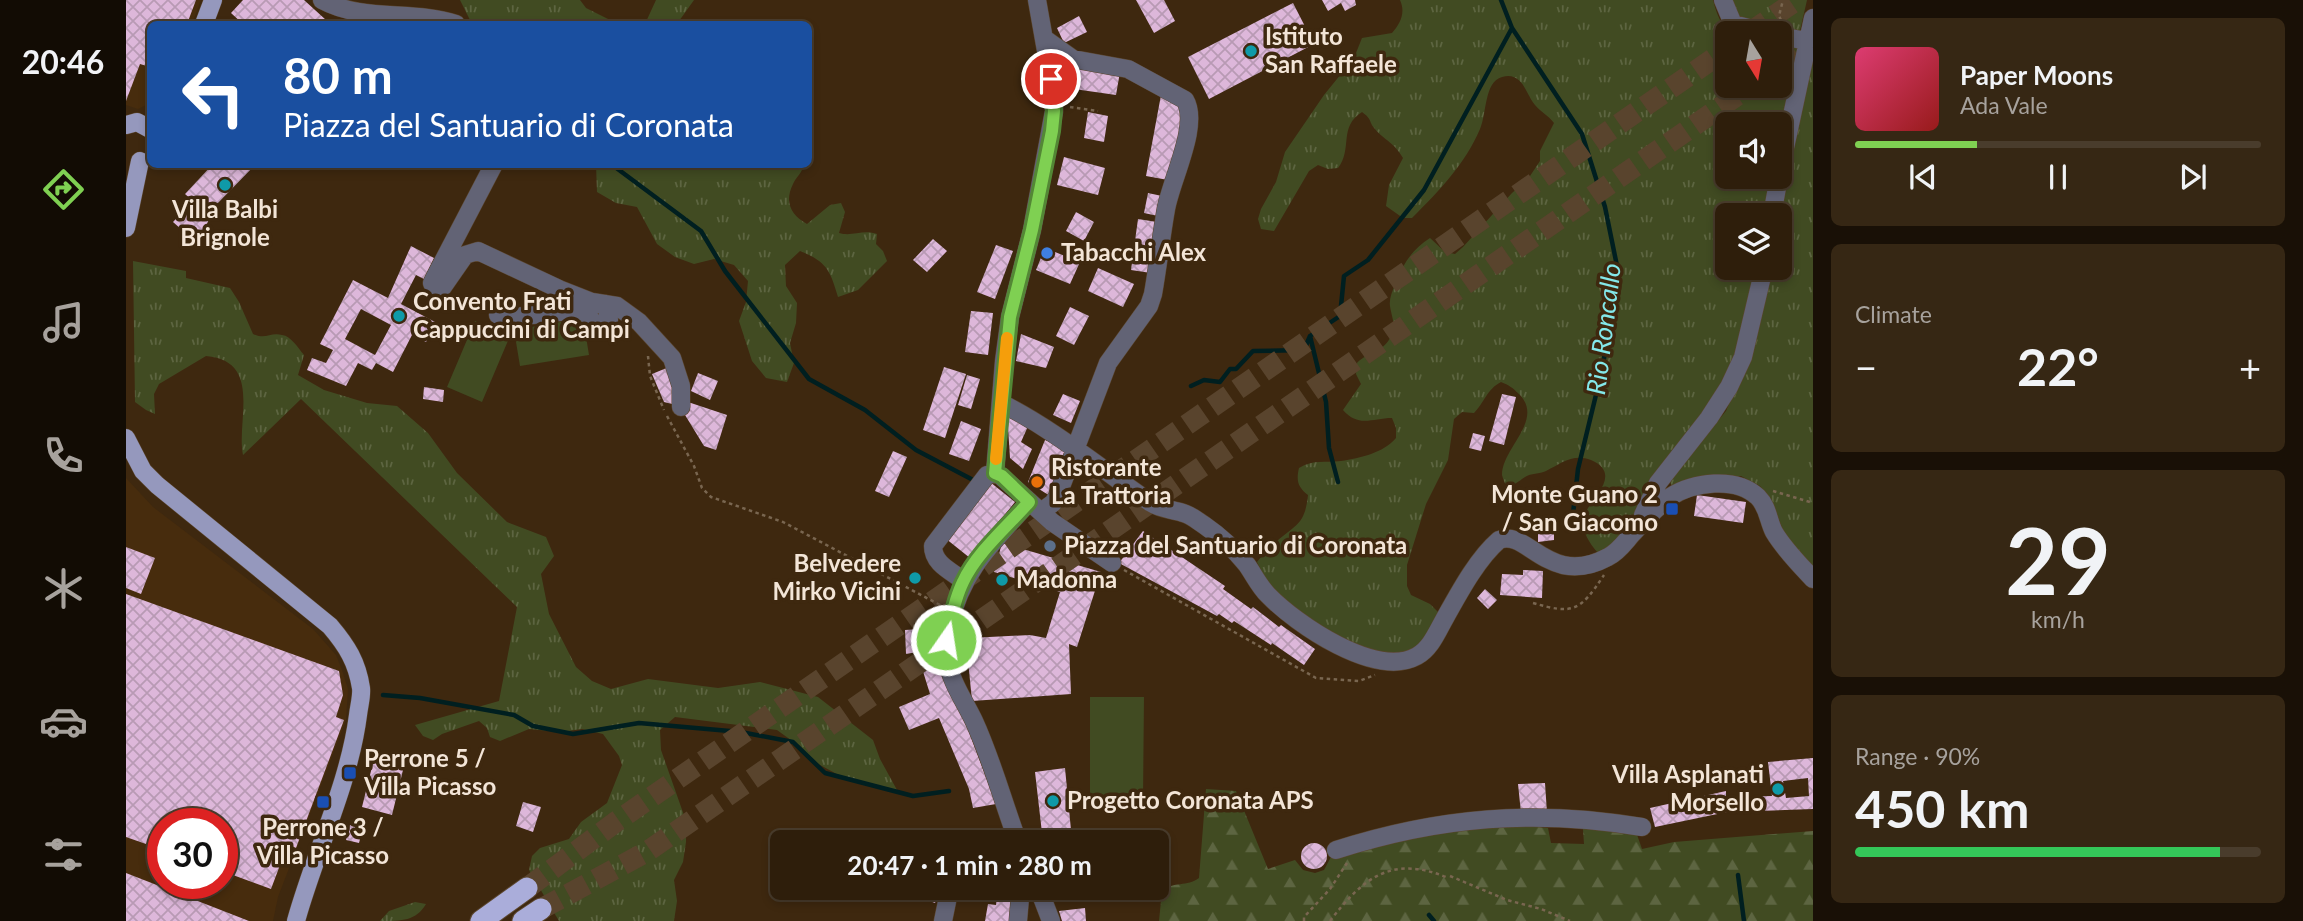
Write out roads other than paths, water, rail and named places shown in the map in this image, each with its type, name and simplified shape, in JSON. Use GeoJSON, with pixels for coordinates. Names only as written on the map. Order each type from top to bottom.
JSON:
{"type":"FeatureCollection","features":[{"type":"Feature","properties":{"kind":"highway"},"geometry":{"type":"LineString","coordinates":[[481,921],[527,888]]}},
{"type":"Feature","properties":{"kind":"highway"},"geometry":{"type":"LineString","coordinates":[[523,921],[541,909]]}},
{"type":"Feature","properties":{"kind":"main road"},"geometry":{"type":"LineString","coordinates":[[205,21],[213,0]]}},
{"type":"Feature","properties":{"kind":"main road"},"geometry":{"type":"LineString","coordinates":[[127,221],[139,158]]}},
{"type":"Feature","properties":{"kind":"main road"},"geometry":{"type":"LineString","coordinates":[[126,178],[127,221]]}},
{"type":"Feature","properties":{"kind":"main road"},"geometry":{"type":"LineString","coordinates":[[126,438],[144,471],[157,485],[330,626],[349,648],[362,690],[356,735],[296,921]]}},
{"type":"Feature","properties":{"kind":"street"},"geometry":{"type":"LineString","coordinates":[[322,0],[345,8],[374,13],[446,21]]}},
{"type":"Feature","properties":{"kind":"street"},"geometry":{"type":"LineString","coordinates":[[995,473],[1010,317],[1032,230],[1052,131],[1054,105],[1037,0]]}},
{"type":"Feature","properties":{"kind":"street"},"geometry":{"type":"LineString","coordinates":[[1723,0],[1732,21]]}},
{"type":"Feature","properties":{"kind":"street"},"geometry":{"type":"LineString","coordinates":[[1792,113],[1813,18]]}},
{"type":"Feature","properties":{"kind":"street"},"geometry":{"type":"LineString","coordinates":[[1792,38],[1807,41]]}},
{"type":"Feature","properties":{"kind":"street"},"geometry":{"type":"LineString","coordinates":[[1014,830],[987,755],[949,668],[946,640],[952,611],[964,581],[978,561],[1035,507],[1053,503],[1057,497],[1108,363],[1149,306],[1166,206],[1188,133],[1190,108],[1185,100],[1128,69],[1073,59],[1045,39]]}},
{"type":"Feature","properties":{"kind":"street"},"geometry":{"type":"LineString","coordinates":[[492,168],[432,283],[434,288],[442,288],[465,255],[478,251],[559,289],[592,302],[617,306],[639,322],[672,358],[681,386],[681,407]]}},
{"type":"Feature","properties":{"kind":"street"},"geometry":{"type":"LineString","coordinates":[[1636,529],[1658,483],[1709,418],[1729,387],[1743,357],[1761,280]]}},
{"type":"Feature","properties":{"kind":"street"},"geometry":{"type":"LineString","coordinates":[[498,315],[515,317],[577,310],[587,313],[593,323],[600,327],[606,325],[609,320],[606,304]]}},
{"type":"Feature","properties":{"kind":"street"},"geometry":{"type":"LineString","coordinates":[[1001,403],[1026,415],[1154,505],[1186,514],[1213,532],[1237,553],[1267,594],[1289,615],[1351,651],[1380,660],[1407,660],[1428,648],[1463,587],[1499,540],[1505,537],[1516,539],[1543,558],[1566,567],[1593,564],[1614,554],[1661,504],[1679,491],[1699,485],[1733,486],[1757,496],[1764,504],[1779,539],[1813,579]]}},
{"type":"Feature","properties":{"kind":"street"},"geometry":{"type":"LineString","coordinates":[[964,581],[936,561],[933,546],[987,475],[995,473],[1002,476],[1035,507],[1112,563]]}},
{"type":"Feature","properties":{"kind":"street"},"geometry":{"type":"LineString","coordinates":[[1341,856],[1405,831],[1451,822],[1509,816],[1607,821],[1642,827]]}},
{"type":"Feature","properties":{"kind":"street"},"geometry":{"type":"LineString","coordinates":[[943,921],[947,900]]}},
{"type":"Feature","properties":{"kind":"street"},"geometry":{"type":"LineString","coordinates":[[1018,921],[1020,900]]}},
{"type":"Feature","properties":{"kind":"street"},"geometry":{"type":"LineString","coordinates":[[1043,900],[1051,921]]}},
{"type":"Feature","properties":{"kind":"waterway","name":"Rio Roncallo"},"geometry":{"type":"LineString","coordinates":[[1501,0],[1512,28],[1582,134],[1605,207],[1617,266],[1603,366],[1578,469],[1573,514]]}},
{"type":"Feature","properties":{"kind":"waterway"},"geometry":{"type":"LineString","coordinates":[[1191,386],[1204,380],[1220,382],[1230,369],[1236,369],[1253,351],[1304,350],[1310,336],[1340,316],[1344,276],[1368,260],[1424,190],[1512,28]]}},
{"type":"Feature","properties":{"kind":"waterway"},"geometry":{"type":"LineString","coordinates":[[616,168],[701,231],[725,271],[809,379],[865,410],[916,450],[975,481]]}},
{"type":"Feature","properties":{"kind":"waterway"},"geometry":{"type":"LineString","coordinates":[[1310,336],[1326,402],[1329,448],[1338,482]]}},
{"type":"Feature","properties":{"kind":"waterway"},"geometry":{"type":"LineString","coordinates":[[383,695],[420,698],[514,715],[533,726],[573,734],[639,723],[741,732],[793,742],[825,773],[913,796],[949,791]]}},
{"type":"Feature","properties":{"kind":"waterway"},"geometry":{"type":"LineString","coordinates":[[1738,875],[1744,921]]}},
{"type":"Feature","properties":{"kind":"waterway"},"geometry":{"type":"LineString","coordinates":[[1429,915],[1434,921]]}},
{"type":"Feature","properties":{"kind":"tunnel"},"geometry":{"type":"LineString","coordinates":[[1766,21],[1797,0]]}},
{"type":"Feature","properties":{"kind":"tunnel"},"geometry":{"type":"LineString","coordinates":[[1792,58],[1813,43]]}},
{"type":"Feature","properties":{"kind":"tunnel"},"geometry":{"type":"LineString","coordinates":[[527,888],[617,821],[1715,57]]}},
{"type":"Feature","properties":{"kind":"tunnel"},"geometry":{"type":"LineString","coordinates":[[541,909],[648,851],[1734,98]]}},
{"type":"Feature","properties":{"kind":"place","name":"Istituto San Raffaele"},"geometry":{"type":"Point","coordinates":[1251,51]}},
{"type":"Feature","properties":{"kind":"place","name":"Villa Balbi Brignole"},"geometry":{"type":"Point","coordinates":[225,185]}},
{"type":"Feature","properties":{"kind":"place","name":"Tabacchi Alex"},"geometry":{"type":"Point","coordinates":[1047,253]}},
{"type":"Feature","properties":{"kind":"place","name":"Convento Frati Cappuccini di Campi"},"geometry":{"type":"Point","coordinates":[399,316]}},
{"type":"Feature","properties":{"kind":"place","name":"Ristorante La Trattoria"},"geometry":{"type":"Point","coordinates":[1037,482]}},
{"type":"Feature","properties":{"kind":"place","name":"Monte Guano 2 / San Giacomo"},"geometry":{"type":"Point","coordinates":[1672,509]}},
{"type":"Feature","properties":{"kind":"place","name":"Piazza del Santuario di Coronata"},"geometry":{"type":"Point","coordinates":[1050,546]}},
{"type":"Feature","properties":{"kind":"place","name":"Belvedere Mirko Vicini"},"geometry":{"type":"Point","coordinates":[915,578]}},
{"type":"Feature","properties":{"kind":"place","name":"Madonna"},"geometry":{"type":"Point","coordinates":[1002,580]}},
{"type":"Feature","properties":{"kind":"place","name":"Perrone 5 / Villa Picasso"},"geometry":{"type":"Point","coordinates":[350,773]}},
{"type":"Feature","properties":{"kind":"place","name":"Villa Asplanati Morsello"},"geometry":{"type":"Point","coordinates":[1778,789]}},
{"type":"Feature","properties":{"kind":"place","name":"Progetto Coronata APS"},"geometry":{"type":"Point","coordinates":[1053,801]}},
{"type":"Feature","properties":{"kind":"place","name":"Perrone 3 / Villa Picasso"},"geometry":{"type":"Point","coordinates":[323,802]}}]}
